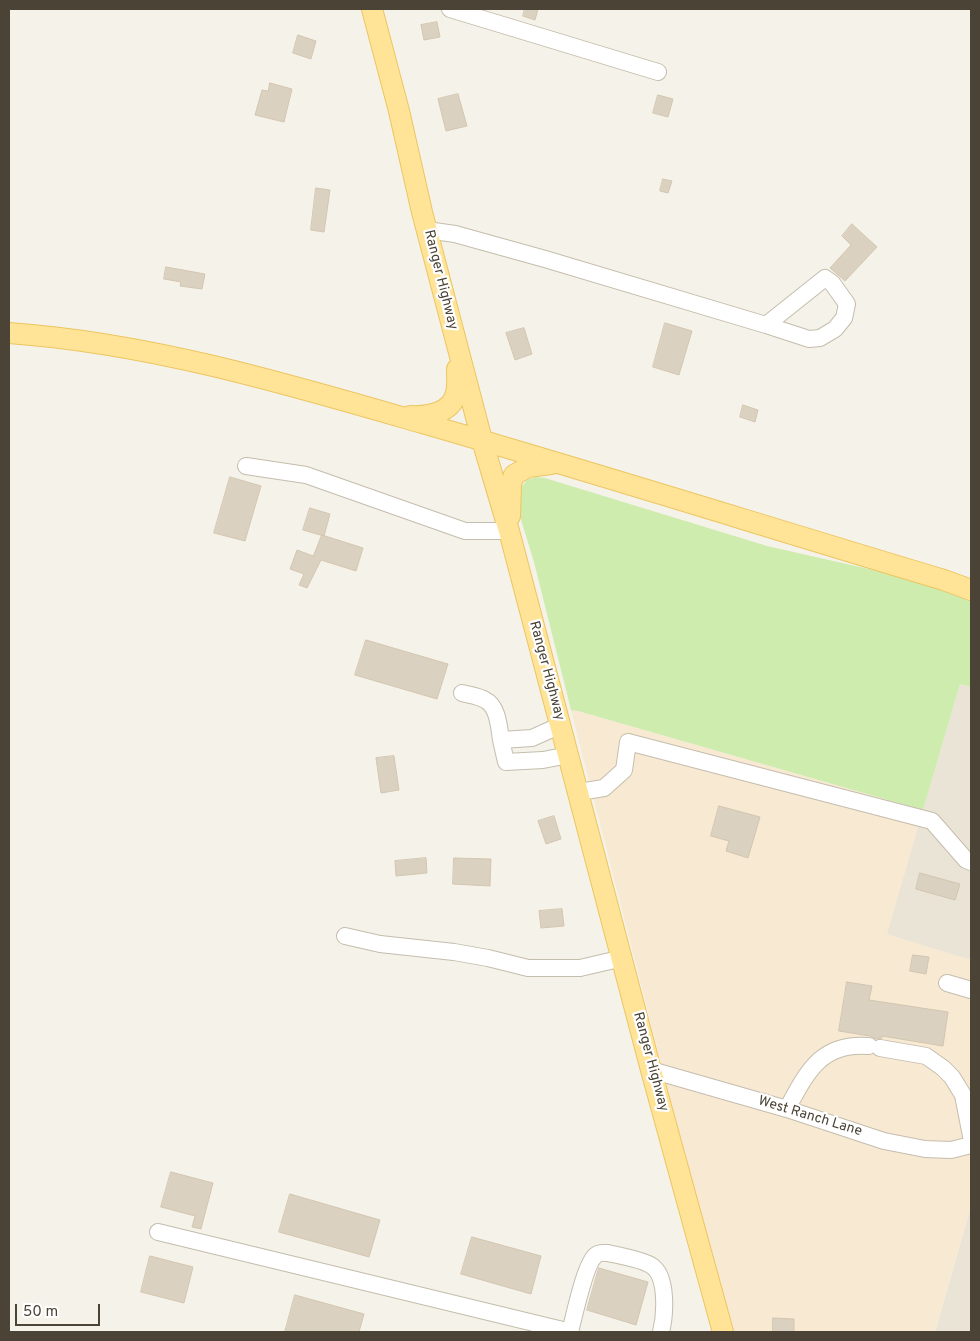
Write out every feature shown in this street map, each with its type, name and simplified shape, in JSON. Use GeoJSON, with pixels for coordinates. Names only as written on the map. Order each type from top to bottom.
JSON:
{"type":"FeatureCollection","features":[{"type":"Feature","properties":{"kind":"main road","name":"Ranger Highway"},"geometry":{"type":"LineString","coordinates":[[372,9],[457,347],[509,531],[651,1070],[723,1332]]}},
{"type":"Feature","properties":{"kind":"main road"},"geometry":{"type":"LineString","coordinates":[[9,333],[79,340],[234,371],[482,440],[944,580],[971,590]]}},
{"type":"Feature","properties":{"kind":"main road"},"geometry":{"type":"LineString","coordinates":[[395,415],[424,416],[441,411],[452,404],[456,393],[457,347]]}},
{"type":"Feature","properties":{"kind":"main road"},"geometry":{"type":"LineString","coordinates":[[509,531],[511,484],[514,475],[528,467],[544,464],[563,465]]}},
{"type":"Feature","properties":{"kind":"street"},"geometry":{"type":"LineString","coordinates":[[450,9],[658,72]]}},
{"type":"Feature","properties":{"kind":"street"},"geometry":{"type":"LineString","coordinates":[[427,230],[455,234],[545,258],[809,339],[820,338],[835,329],[844,318],[847,304],[832,283],[825,278],[766,325]]}},
{"type":"Feature","properties":{"kind":"street"},"geometry":{"type":"LineString","coordinates":[[246,466],[306,475],[465,530],[509,531]]}},
{"type":"Feature","properties":{"kind":"street"},"geometry":{"type":"LineString","coordinates":[[462,693],[486,700],[492,707],[497,718],[506,762],[543,760],[569,755]]}},
{"type":"Feature","properties":{"kind":"street"},"geometry":{"type":"LineString","coordinates":[[501,740],[532,738],[561,725]]}},
{"type":"Feature","properties":{"kind":"street"},"geometry":{"type":"LineString","coordinates":[[579,792],[604,788],[624,770],[628,742],[932,821],[966,860],[971,862]]}},
{"type":"Feature","properties":{"kind":"street"},"geometry":{"type":"LineString","coordinates":[[345,936],[380,944],[454,952],[528,968],[580,968],[623,958]]}},
{"type":"Feature","properties":{"kind":"street"},"geometry":{"type":"LineString","coordinates":[[947,983],[971,990]]}},
{"type":"Feature","properties":{"kind":"street"},"geometry":{"type":"LineString","coordinates":[[787,1109],[805,1077],[828,1053],[846,1046],[874,1047],[917,1054],[932,1060],[967,1089],[971,1136]]}},
{"type":"Feature","properties":{"kind":"street","name":"West Ranch Lane"},"geometry":{"type":"LineString","coordinates":[[651,1070],[787,1109],[884,1141],[925,1149],[951,1150],[971,1144]]}},
{"type":"Feature","properties":{"kind":"street"},"geometry":{"type":"LineString","coordinates":[[158,1232],[570,1332],[587,1269],[595,1255],[608,1253],[654,1267],[663,1287],[664,1314],[661,1332]]}},
{"type":"Feature","properties":{"kind":"shaded area"},"geometry":{"type":"Polygon","coordinates":[[[960,684],[971,687],[971,960],[886,935],[960,684]]]}},
{"type":"Feature","properties":{"kind":"shaded area"},"geometry":{"type":"Polygon","coordinates":[[[571,710],[923,810],[887,934],[971,960],[971,1206],[935,1332],[734,1332],[673,1110],[571,710]]]}},
{"type":"Feature","properties":{"kind":"shaded area"},"geometry":{"type":"Polygon","coordinates":[[[971,1206],[971,1332],[935,1332],[936,1329],[971,1206]]]}},
{"type":"Feature","properties":{"kind":"green space"},"geometry":{"type":"Polygon","coordinates":[[[536,477],[545,478],[767,546],[882,572],[971,600],[971,687],[960,684],[923,810],[571,710],[534,562],[517,507],[517,493],[527,480],[536,477]]]}},
{"type":"Feature","properties":{"kind":"building"},"geometry":{"type":"Polygon","coordinates":[[[525,9],[538,9],[535,20],[523,16],[525,9]]]}},
{"type":"Feature","properties":{"kind":"building"},"geometry":{"type":"Polygon","coordinates":[[[437,22],[440,37],[424,40],[421,25],[437,22]]]}},
{"type":"Feature","properties":{"kind":"building"},"geometry":{"type":"Polygon","coordinates":[[[298,35],[316,41],[311,59],[293,53],[298,35]]]}},
{"type":"Feature","properties":{"kind":"building"},"geometry":{"type":"Polygon","coordinates":[[[270,83],[292,89],[284,122],[255,115],[262,90],[268,91],[270,83]]]}},
{"type":"Feature","properties":{"kind":"building"},"geometry":{"type":"Polygon","coordinates":[[[458,94],[467,126],[446,131],[438,99],[458,94]]]}},
{"type":"Feature","properties":{"kind":"building"},"geometry":{"type":"Polygon","coordinates":[[[658,95],[673,99],[668,117],[653,113],[658,95]]]}},
{"type":"Feature","properties":{"kind":"building"},"geometry":{"type":"Polygon","coordinates":[[[663,179],[672,181],[668,193],[660,191],[663,179]]]}},
{"type":"Feature","properties":{"kind":"building"},"geometry":{"type":"Polygon","coordinates":[[[316,188],[330,190],[324,232],[311,230],[316,188]]]}},
{"type":"Feature","properties":{"kind":"building"},"geometry":{"type":"Polygon","coordinates":[[[852,224],[877,247],[845,281],[830,268],[851,245],[842,236],[852,224]]]}},
{"type":"Feature","properties":{"kind":"building"},"geometry":{"type":"Polygon","coordinates":[[[166,267],[205,274],[202,289],[180,286],[181,282],[164,279],[166,267]]]}},
{"type":"Feature","properties":{"kind":"building"},"geometry":{"type":"Polygon","coordinates":[[[665,323],[692,331],[679,375],[653,367],[665,323]]]}},
{"type":"Feature","properties":{"kind":"building"},"geometry":{"type":"Polygon","coordinates":[[[524,328],[532,354],[515,360],[506,333],[524,328]]]}},
{"type":"Feature","properties":{"kind":"building"},"geometry":{"type":"Polygon","coordinates":[[[743,405],[758,410],[755,422],[740,417],[743,405]]]}},
{"type":"Feature","properties":{"kind":"building"},"geometry":{"type":"Polygon","coordinates":[[[230,477],[261,486],[245,541],[214,533],[230,477]]]}},
{"type":"Feature","properties":{"kind":"building"},"geometry":{"type":"Polygon","coordinates":[[[310,508],[330,514],[324,536],[303,530],[310,508]]]}},
{"type":"Feature","properties":{"kind":"building"},"geometry":{"type":"Polygon","coordinates":[[[322,535],[363,548],[356,571],[321,560],[307,588],[299,585],[304,574],[290,569],[297,550],[313,556],[322,535]]]}},
{"type":"Feature","properties":{"kind":"building"},"geometry":{"type":"Polygon","coordinates":[[[366,640],[448,664],[437,699],[355,675],[366,640]]]}},
{"type":"Feature","properties":{"kind":"building"},"geometry":{"type":"Polygon","coordinates":[[[394,756],[399,790],[381,793],[376,758],[394,756]]]}},
{"type":"Feature","properties":{"kind":"building"},"geometry":{"type":"Polygon","coordinates":[[[719,806],[760,817],[748,858],[726,851],[729,841],[711,836],[719,806]]]}},
{"type":"Feature","properties":{"kind":"building"},"geometry":{"type":"Polygon","coordinates":[[[554,816],[561,839],[546,844],[538,821],[554,816]]]}},
{"type":"Feature","properties":{"kind":"building"},"geometry":{"type":"Polygon","coordinates":[[[426,858],[427,873],[396,876],[395,861],[426,858]]]}},
{"type":"Feature","properties":{"kind":"building"},"geometry":{"type":"Polygon","coordinates":[[[454,858],[491,859],[490,886],[453,884],[454,858]]]}},
{"type":"Feature","properties":{"kind":"building"},"geometry":{"type":"Polygon","coordinates":[[[920,873],[960,884],[955,900],[916,889],[920,873]]]}},
{"type":"Feature","properties":{"kind":"building"},"geometry":{"type":"Polygon","coordinates":[[[562,909],[564,926],[541,928],[539,911],[562,909]]]}},
{"type":"Feature","properties":{"kind":"building"},"geometry":{"type":"Polygon","coordinates":[[[913,955],[929,957],[926,974],[910,971],[913,955]]]}},
{"type":"Feature","properties":{"kind":"building"},"geometry":{"type":"Polygon","coordinates":[[[847,982],[872,986],[869,1000],[948,1012],[943,1046],[882,1036],[882,1038],[876,1039],[870,1036],[839,1031],[847,982]]]}},
{"type":"Feature","properties":{"kind":"building"},"geometry":{"type":"Polygon","coordinates":[[[171,1172],[213,1183],[201,1229],[192,1227],[195,1216],[161,1207],[171,1172]]]}},
{"type":"Feature","properties":{"kind":"building"},"geometry":{"type":"Polygon","coordinates":[[[290,1194],[380,1220],[369,1257],[279,1232],[290,1194]]]}},
{"type":"Feature","properties":{"kind":"building"},"geometry":{"type":"Polygon","coordinates":[[[472,1237],[541,1256],[531,1294],[461,1274],[472,1237]]]}},
{"type":"Feature","properties":{"kind":"building"},"geometry":{"type":"Polygon","coordinates":[[[150,1256],[193,1267],[184,1303],[141,1292],[150,1256]]]}},
{"type":"Feature","properties":{"kind":"building"},"geometry":{"type":"Polygon","coordinates":[[[599,1268],[648,1282],[636,1325],[587,1310],[599,1268]]]}},
{"type":"Feature","properties":{"kind":"building"},"geometry":{"type":"Polygon","coordinates":[[[295,1295],[364,1314],[359,1332],[285,1332],[295,1295]]]}},
{"type":"Feature","properties":{"kind":"building"},"geometry":{"type":"Polygon","coordinates":[[[773,1318],[794,1319],[794,1332],[773,1332],[773,1318]]]}}]}
